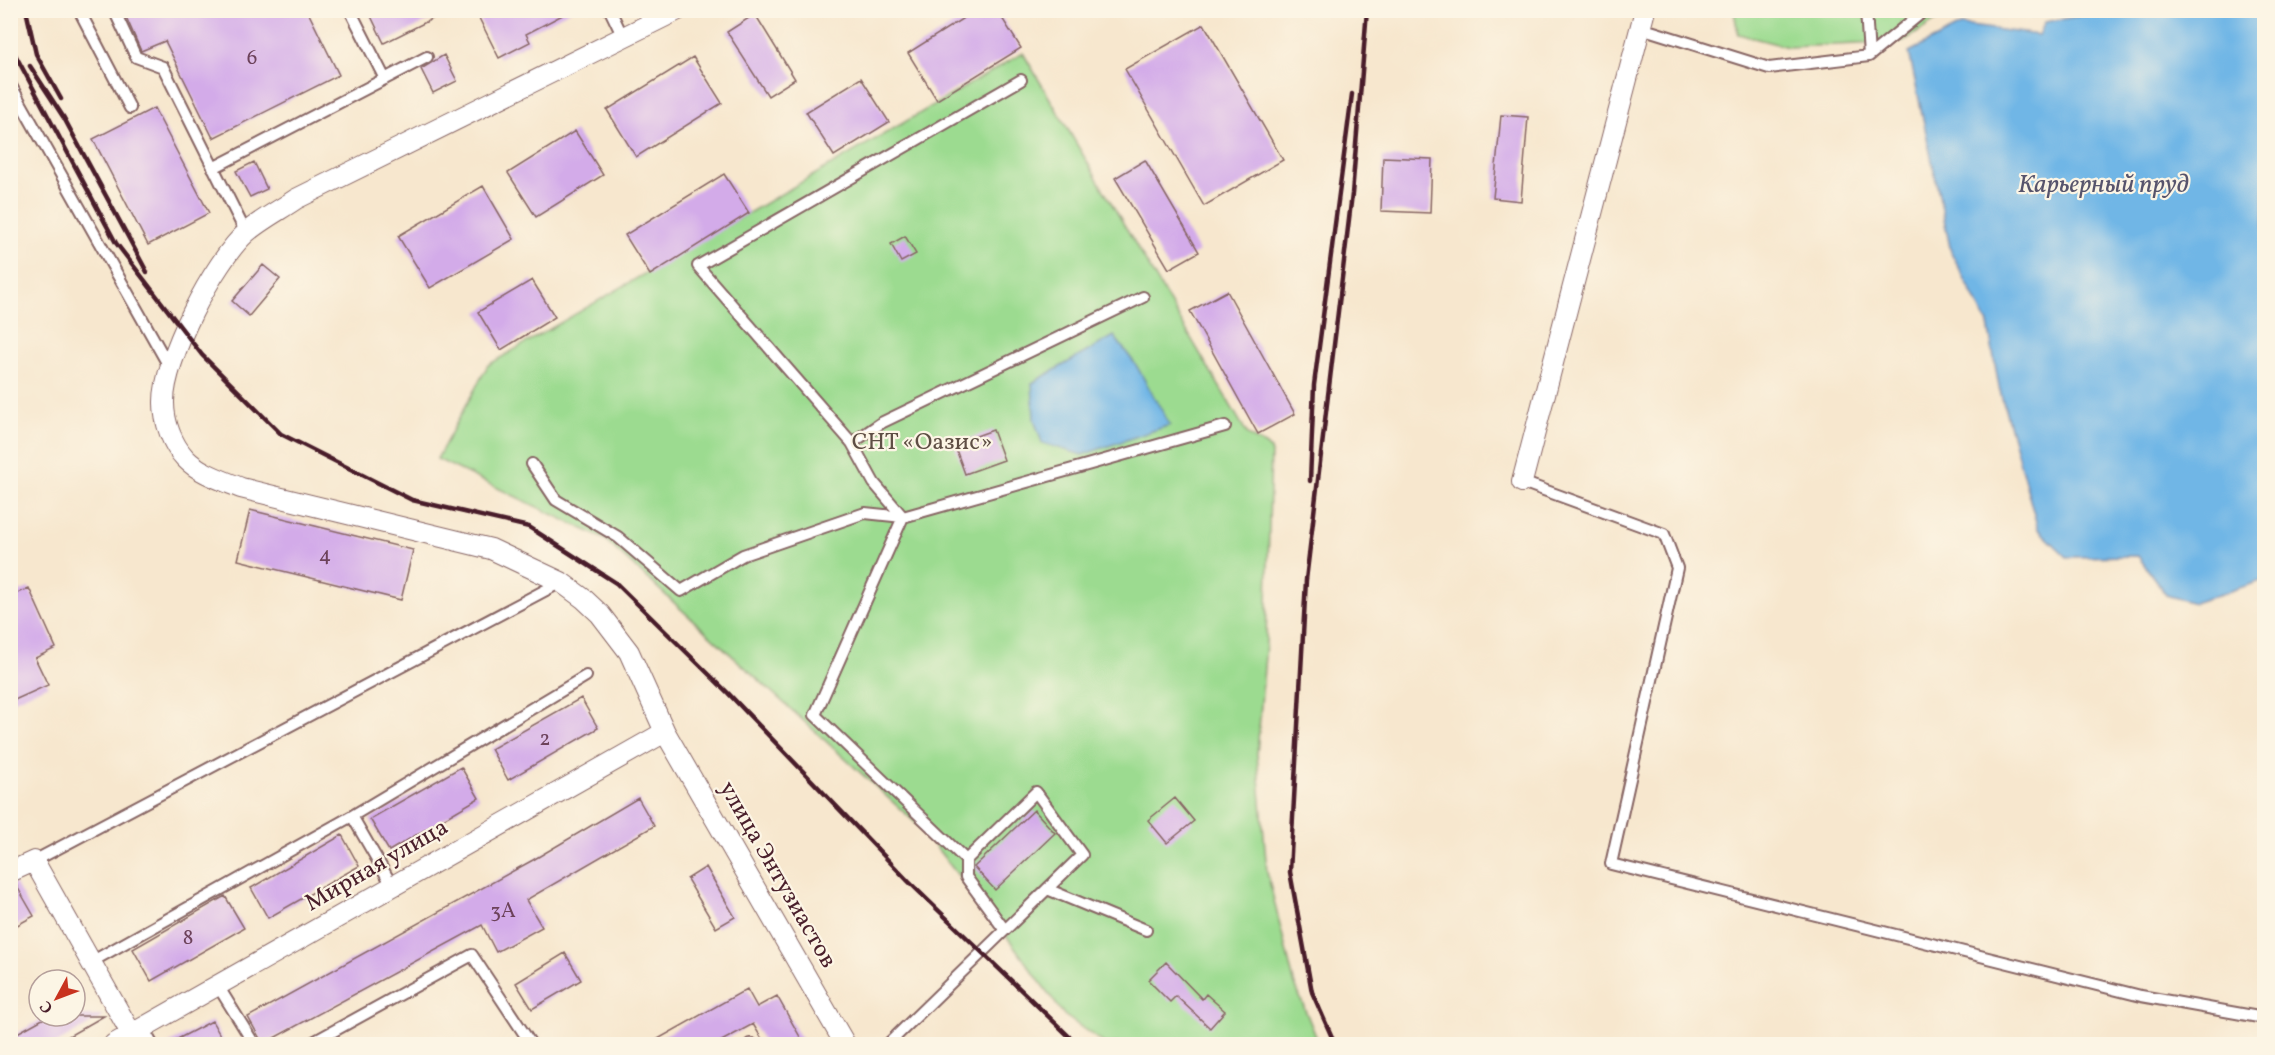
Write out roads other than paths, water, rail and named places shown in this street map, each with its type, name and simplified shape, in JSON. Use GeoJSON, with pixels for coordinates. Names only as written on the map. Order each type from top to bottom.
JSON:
{"type":"FeatureCollection","features":[{"type":"Feature","properties":{"kind":"street","name":"улица Энтузиастов"},"geometry":{"type":"LineString","coordinates":[[678,10],[296,199],[246,233],[209,281],[170,368],[164,402],[171,438],[185,459],[212,476],[241,488],[490,549],[561,582],[600,614],[629,652],[665,732],[845,1044]]}},
{"type":"Feature","properties":{"kind":"street"},"geometry":{"type":"LineString","coordinates":[[1522,482],[1643,19]]}},
{"type":"Feature","properties":{"kind":"street","name":"Мирная улица"},"geometry":{"type":"LineString","coordinates":[[114,1044],[143,1036],[218,986],[665,732]]}},
{"type":"Feature","properties":{"kind":"street"},"geometry":{"type":"LineString","coordinates":[[10,872],[34,861],[91,962],[143,1036]]}},
{"type":"Feature","properties":{"kind":"lane"},"geometry":{"type":"LineString","coordinates":[[79,10],[130,108]]}},
{"type":"Feature","properties":{"kind":"lane"},"geometry":{"type":"LineString","coordinates":[[114,10],[136,57],[163,67],[246,233]]}},
{"type":"Feature","properties":{"kind":"lane"},"geometry":{"type":"LineString","coordinates":[[350,10],[385,79]]}},
{"type":"Feature","properties":{"kind":"lane"},"geometry":{"type":"LineString","coordinates":[[610,10],[623,37]]}},
{"type":"Feature","properties":{"kind":"lane"},"geometry":{"type":"LineString","coordinates":[[1866,10],[1869,56]]}},
{"type":"Feature","properties":{"kind":"lane"},"geometry":{"type":"LineString","coordinates":[[1643,19],[1769,68],[1869,56],[1925,10]]}},
{"type":"Feature","properties":{"kind":"lane"},"geometry":{"type":"LineString","coordinates":[[213,168],[427,57]]}},
{"type":"Feature","properties":{"kind":"lane"},"geometry":{"type":"LineString","coordinates":[[903,518],[874,483],[852,443],[698,266],[1021,80]]}},
{"type":"Feature","properties":{"kind":"lane"},"geometry":{"type":"LineString","coordinates":[[10,84],[170,368]]}},
{"type":"Feature","properties":{"kind":"lane"},"geometry":{"type":"LineString","coordinates":[[852,443],[881,423],[1143,297]]}},
{"type":"Feature","properties":{"kind":"lane"},"geometry":{"type":"LineString","coordinates":[[532,464],[556,500],[618,537],[681,591],[743,555],[865,513],[903,518],[1225,426]]}},
{"type":"Feature","properties":{"kind":"lane"},"geometry":{"type":"LineString","coordinates":[[1522,482],[1664,534],[1677,568],[1611,864],[2141,996],[2265,1018]]}},
{"type":"Feature","properties":{"kind":"lane"},"geometry":{"type":"LineString","coordinates":[[903,518],[815,715],[966,860]]}},
{"type":"Feature","properties":{"kind":"lane"},"geometry":{"type":"LineString","coordinates":[[34,861],[561,582]]}},
{"type":"Feature","properties":{"kind":"lane"},"geometry":{"type":"LineString","coordinates":[[91,962],[352,816],[586,676]]}},
{"type":"Feature","properties":{"kind":"lane"},"geometry":{"type":"LineString","coordinates":[[888,1044],[1082,855],[1036,792],[966,860],[966,877],[1004,929]]}},
{"type":"Feature","properties":{"kind":"lane"},"geometry":{"type":"LineString","coordinates":[[352,816],[393,887]]}},
{"type":"Feature","properties":{"kind":"lane"},"geometry":{"type":"LineString","coordinates":[[1047,889],[1146,930]]}},
{"type":"Feature","properties":{"kind":"lane"},"geometry":{"type":"LineString","coordinates":[[310,1044],[472,955],[531,1044]]}},
{"type":"Feature","properties":{"kind":"lane"},"geometry":{"type":"LineString","coordinates":[[218,986],[254,1044]]}},
{"type":"Feature","properties":{"kind":"water","name":"Карьерный пруд"},"geometry":{"type":"Polygon","coordinates":[[[2108,11],[2264,11],[2264,580],[2194,603],[2166,595],[2138,556],[2067,557],[2038,529],[1999,387],[1988,324],[1951,252],[1909,52],[1962,25],[2039,35],[2045,22],[2108,11]]]}},
{"type":"Feature","properties":{"kind":"water"},"geometry":{"type":"Polygon","coordinates":[[[1114,336],[1136,365],[1170,425],[1082,455],[1042,443],[1034,419],[1032,383],[1114,336]]]}},
{"type":"Feature","properties":{"kind":"railway"},"geometry":{"type":"LineString","coordinates":[[26,10],[36,54],[61,99]]}},
{"type":"Feature","properties":{"kind":"railway"},"geometry":{"type":"LineString","coordinates":[[1335,1044],[1312,992],[1290,872],[1306,580],[1352,194],[1367,10]]}},
{"type":"Feature","properties":{"kind":"railway"},"geometry":{"type":"LineString","coordinates":[[10,45],[116,243],[202,355],[281,434],[412,500],[529,527],[616,583],[728,693],[909,882],[1077,1044]]}},
{"type":"Feature","properties":{"kind":"railway"},"geometry":{"type":"LineString","coordinates":[[30,66],[64,118],[147,272]]}},
{"type":"Feature","properties":{"kind":"railway"},"geometry":{"type":"LineString","coordinates":[[1310,481],[1314,385],[1352,94]]}},
{"type":"Feature","properties":{"kind":"park label","name":"СНТ «Оазис»"},"geometry":{"type":"Point","coordinates":[922,443]}}]}
